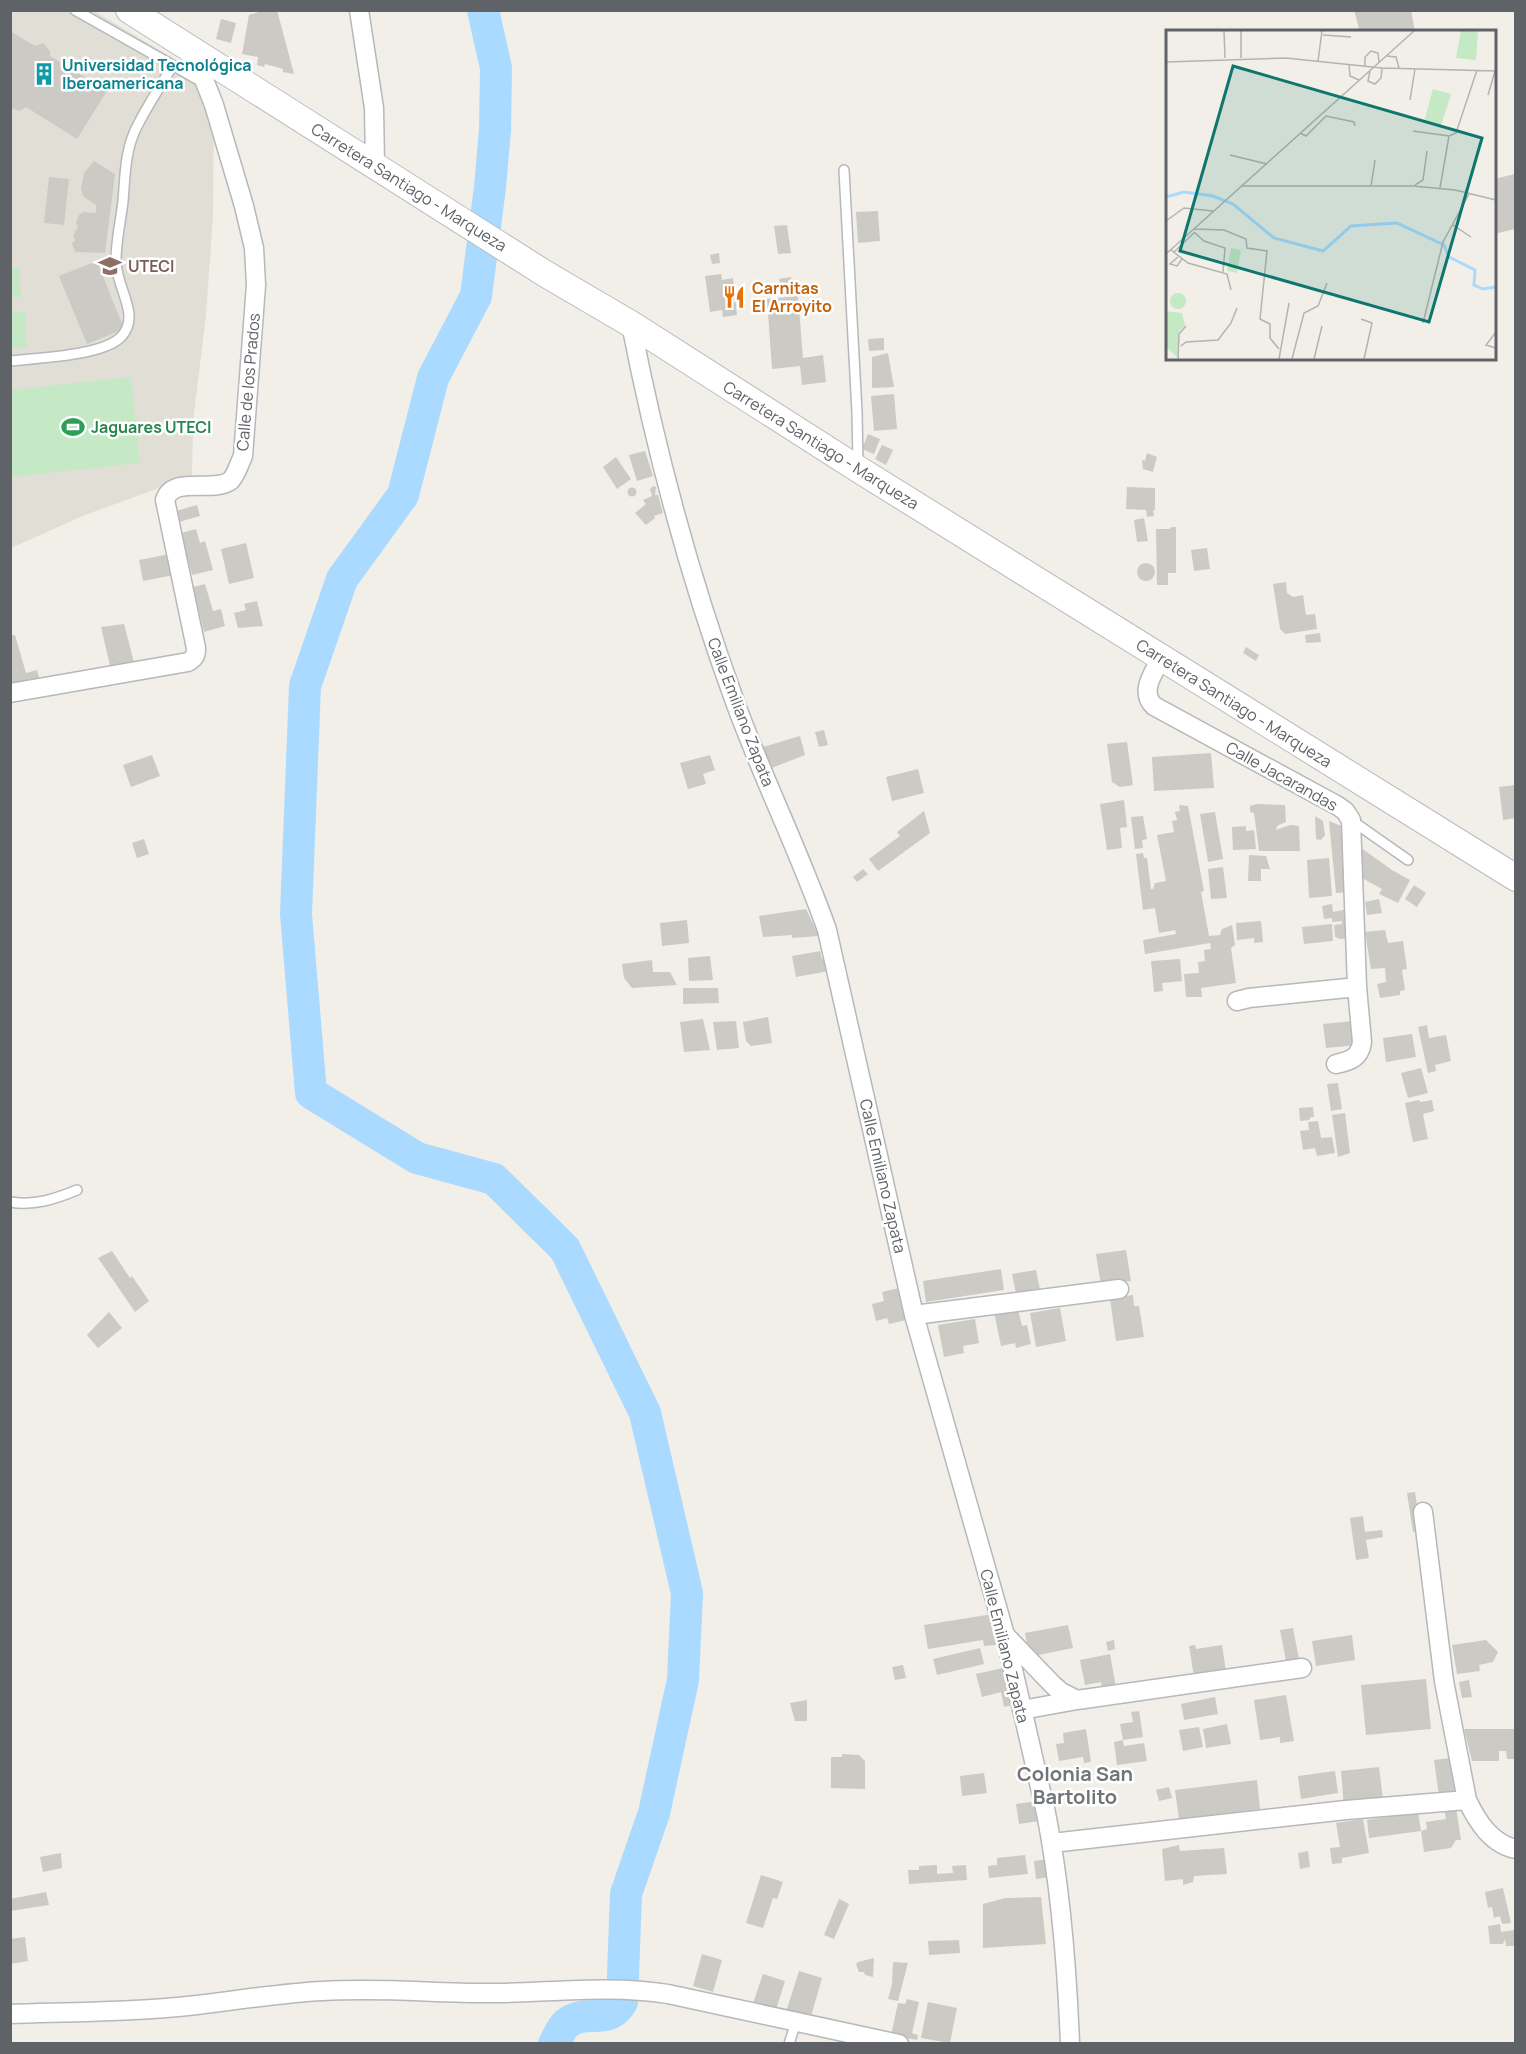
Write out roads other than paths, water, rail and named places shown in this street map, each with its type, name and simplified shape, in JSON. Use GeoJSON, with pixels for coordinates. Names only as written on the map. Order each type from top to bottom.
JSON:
{"type":"FeatureCollection","features":[{"type":"Feature","properties":{"kind":"main road","name":"Carretera Santiago - Marqueza"},"geometry":{"type":"LineString","coordinates":[[129,10],[544,273],[631,324],[858,469],[1515,878]]}},
{"type":"Feature","properties":{"kind":"street"},"geometry":{"type":"LineString","coordinates":[[359,10],[374,108],[375,166]]}},
{"type":"Feature","properties":{"kind":"street","name":"Calle de los Prados"},"geometry":{"type":"LineString","coordinates":[[10,693],[188,662],[196,654],[165,500],[172,491],[180,487],[219,485],[230,481],[243,456],[256,285],[254,248],[244,206],[206,84],[192,49]]}},
{"type":"Feature","properties":{"kind":"street","name":"Calle Emiliano Zapata"},"geometry":{"type":"LineString","coordinates":[[631,324],[661,463],[712,636],[735,703],[813,889],[827,930],[914,1315],[1005,1635],[1052,1843],[1067,1962],[1070,2043]]}},
{"type":"Feature","properties":{"kind":"street","name":"Calle Jacarandas"},"geometry":{"type":"LineString","coordinates":[[1161,658],[1147,688],[1149,700],[1154,706],[1338,806],[1351,820],[1357,987],[1362,1042],[1356,1057],[1348,1062],[1336,1064]]}},
{"type":"Feature","properties":{"kind":"street"},"geometry":{"type":"LineString","coordinates":[[1237,1001],[1357,987]]}},
{"type":"Feature","properties":{"kind":"street"},"geometry":{"type":"LineString","coordinates":[[914,1315],[1119,1289]]}},
{"type":"Feature","properties":{"kind":"street"},"geometry":{"type":"LineString","coordinates":[[1424,1512],[1444,1681],[1467,1800],[1473,1814],[1490,1836],[1508,1848],[1515,1849]]}},
{"type":"Feature","properties":{"kind":"street"},"geometry":{"type":"LineString","coordinates":[[1005,1635],[1053,1685],[1077,1700]]}},
{"type":"Feature","properties":{"kind":"street"},"geometry":{"type":"LineString","coordinates":[[1022,1710],[1302,1668]]}},
{"type":"Feature","properties":{"kind":"street"},"geometry":{"type":"LineString","coordinates":[[1052,1843],[1334,1811],[1467,1800]]}},
{"type":"Feature","properties":{"kind":"street"},"geometry":{"type":"LineString","coordinates":[[10,2014],[183,2006],[322,1991],[396,1989],[499,1993],[613,1988],[644,1990],[899,2043]]}},
{"type":"Feature","properties":{"kind":"lane"},"geometry":{"type":"LineString","coordinates":[[75,10],[206,84]]}},
{"type":"Feature","properties":{"kind":"lane"},"geometry":{"type":"LineString","coordinates":[[10,361],[100,348],[114,342],[125,331],[129,320],[129,309],[116,274],[116,258],[125,167],[134,133],[172,66]]}},
{"type":"Feature","properties":{"kind":"lane"},"geometry":{"type":"LineString","coordinates":[[844,170],[858,469]]}},
{"type":"Feature","properties":{"kind":"lane"},"geometry":{"type":"LineString","coordinates":[[1351,820],[1408,860]]}},
{"type":"Feature","properties":{"kind":"lane"},"geometry":{"type":"LineString","coordinates":[[10,1202],[42,1203],[77,1190]]}},
{"type":"Feature","properties":{"kind":"lane"},"geometry":{"type":"LineString","coordinates":[[789,2043],[796,2022]]}},
{"type":"Feature","properties":{"kind":"waterway"},"geometry":{"type":"LineString","coordinates":[[483,10],[496,68],[495,130],[476,296],[433,378],[403,495],[342,579],[305,686],[296,914],[311,1093],[417,1158],[494,1179],[565,1249],[645,1413],[687,1593],[683,1680],[654,1813],[626,1894],[622,2002],[611,2013],[582,2017],[567,2023],[554,2044]]}},
{"type":"Feature","properties":{"kind":"place","name":"Universidad Tecnológica Iberoamericana"},"geometry":{"type":"Point","coordinates":[44,74]}},
{"type":"Feature","properties":{"kind":"place","name":"UTECI"},"geometry":{"type":"Point","coordinates":[110,266]}},
{"type":"Feature","properties":{"kind":"place","name":"Carnitas El Arroyito"},"geometry":{"type":"Point","coordinates":[734,297]}},
{"type":"Feature","properties":{"kind":"place","name":"Jaguares UTECI"},"geometry":{"type":"Point","coordinates":[73,427]}},
{"type":"Feature","properties":{"kind":"district","name":"Colonia San Bartolito"},"geometry":{"type":"Point","coordinates":[1075,1786]}}]}
